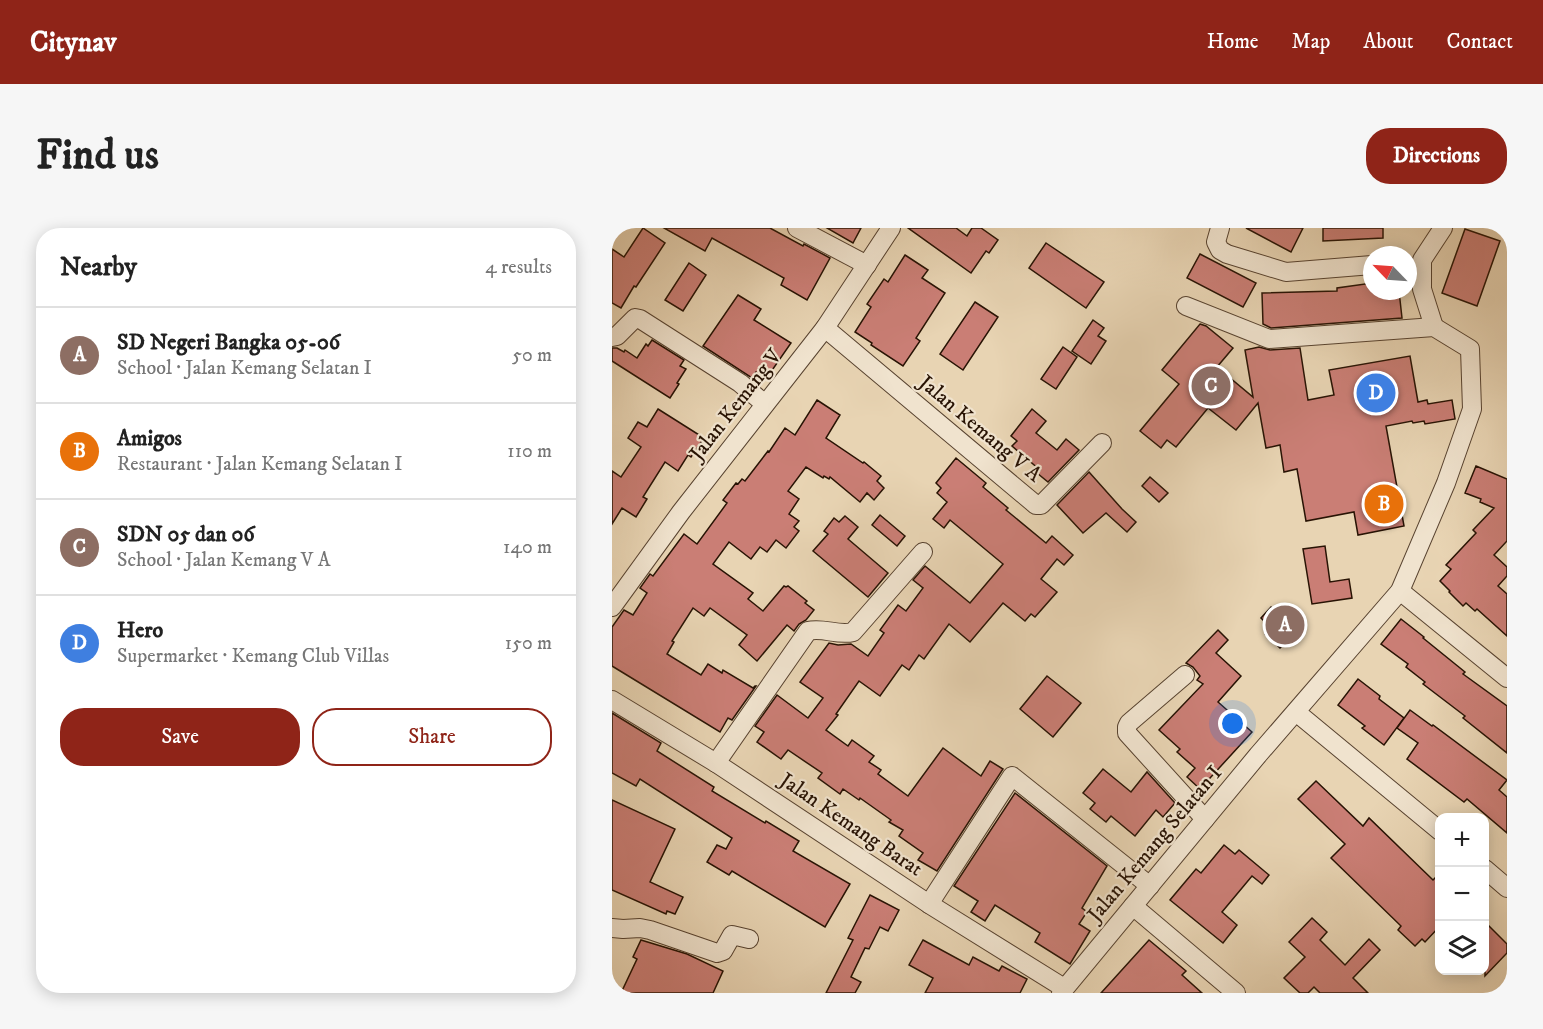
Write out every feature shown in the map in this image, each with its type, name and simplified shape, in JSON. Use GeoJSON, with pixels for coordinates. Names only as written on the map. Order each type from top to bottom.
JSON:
{"type":"FeatureCollection","features":[{"type":"Feature","properties":{"kind":"street"},"geometry":{"type":"LineString","coordinates":[[797,228],[867,265]]}},
{"type":"Feature","properties":{"kind":"street","name":"Jalan Kemang V"},"geometry":{"type":"LineString","coordinates":[[612,607],[681,512],[825,328],[891,228]]}},
{"type":"Feature","properties":{"kind":"street"},"geometry":{"type":"LineString","coordinates":[[1220,228],[1216,242],[1220,250],[1286,272],[1363,266]]}},
{"type":"Feature","properties":{"kind":"street"},"geometry":{"type":"LineString","coordinates":[[1417,259],[1443,228]]}},
{"type":"Feature","properties":{"kind":"street"},"geometry":{"type":"LineString","coordinates":[[1186,306],[1269,339],[1434,327],[1417,269]]}},
{"type":"Feature","properties":{"kind":"street"},"geometry":{"type":"LineString","coordinates":[[612,337],[617,336],[635,318],[640,319],[731,377],[765,404]]}},
{"type":"Feature","properties":{"kind":"street","name":"Jalan Kemang Selatan I"},"geometry":{"type":"LineString","coordinates":[[1063,991],[1258,755],[1401,591],[1446,483],[1472,409],[1470,349],[1434,327]]}},
{"type":"Feature","properties":{"kind":"street","name":"Jalan Kemang V A"},"geometry":{"type":"LineString","coordinates":[[825,328],[1036,505],[1041,505],[1102,443]]}},
{"type":"Feature","properties":{"kind":"street"},"geometry":{"type":"LineString","coordinates":[[716,763],[808,631],[816,629],[844,634],[853,632],[923,552]]}},
{"type":"Feature","properties":{"kind":"street"},"geometry":{"type":"LineString","coordinates":[[1401,591],[1507,678]]}},
{"type":"Feature","properties":{"kind":"street"},"geometry":{"type":"LineString","coordinates":[[1185,675],[1129,723],[1127,733],[1205,819]]}},
{"type":"Feature","properties":{"kind":"street","name":"Jalan Kemang Barat"},"geometry":{"type":"LineString","coordinates":[[612,700],[716,763],[1063,991]]}},
{"type":"Feature","properties":{"kind":"street"},"geometry":{"type":"LineString","coordinates":[[1296,712],[1435,827]]}},
{"type":"Feature","properties":{"kind":"street"},"geometry":{"type":"LineString","coordinates":[[929,904],[1012,776],[1150,886]]}},
{"type":"Feature","properties":{"kind":"street"},"geometry":{"type":"LineString","coordinates":[[1489,872],[1507,888]]}},
{"type":"Feature","properties":{"kind":"street"},"geometry":{"type":"LineString","coordinates":[[1132,906],[1236,993]]}},
{"type":"Feature","properties":{"kind":"street"},"geometry":{"type":"LineString","coordinates":[[612,928],[650,930],[717,953],[723,951],[732,935],[749,939]]}},
{"type":"Feature","properties":{"kind":"building"},"geometry":{"type":"Polygon","coordinates":[[[643,228],[665,243],[621,308],[612,303],[612,249],[624,257],[643,228]]]}},
{"type":"Feature","properties":{"kind":"building"},"geometry":{"type":"Polygon","coordinates":[[[664,228],[770,228],[830,258],[807,300],[781,285],[784,278],[712,238],[705,251],[664,228]]]}},
{"type":"Feature","properties":{"kind":"building"},"geometry":{"type":"Polygon","coordinates":[[[827,228],[861,228],[853,243],[827,228]]]}},
{"type":"Feature","properties":{"kind":"building"},"geometry":{"type":"Polygon","coordinates":[[[908,228],[956,228],[967,236],[972,228],[981,228],[998,240],[989,253],[986,251],[971,273],[908,228]]]}},
{"type":"Feature","properties":{"kind":"building"},"geometry":{"type":"Polygon","coordinates":[[[1246,228],[1303,228],[1291,252],[1246,228]]]}},
{"type":"Feature","properties":{"kind":"building"},"geometry":{"type":"Polygon","coordinates":[[[1323,228],[1383,228],[1383,238],[1323,241],[1323,228]]]}},
{"type":"Feature","properties":{"kind":"building"},"geometry":{"type":"Polygon","coordinates":[[[1465,229],[1500,241],[1477,306],[1442,293],[1465,229]]]}},
{"type":"Feature","properties":{"kind":"building"},"geometry":{"type":"Polygon","coordinates":[[[1046,243],[1104,282],[1086,308],[1029,268],[1046,243]]]}},
{"type":"Feature","properties":{"kind":"building"},"geometry":{"type":"Polygon","coordinates":[[[1200,254],[1256,283],[1243,307],[1187,278],[1200,254]]]}},
{"type":"Feature","properties":{"kind":"building"},"geometry":{"type":"Polygon","coordinates":[[[905,255],[928,270],[922,278],[945,293],[916,338],[920,341],[903,366],[855,332],[871,307],[867,304],[884,279],[888,282],[905,255]]]}},
{"type":"Feature","properties":{"kind":"building"},"geometry":{"type":"Polygon","coordinates":[[[689,263],[706,275],[683,311],[665,300],[689,263]]]}},
{"type":"Feature","properties":{"kind":"building"},"geometry":{"type":"Polygon","coordinates":[[[1363,284],[1363,300],[1400,300],[1402,318],[1271,328],[1263,324],[1262,293],[1337,291],[1337,288],[1363,284]]]}},
{"type":"Feature","properties":{"kind":"building"},"geometry":{"type":"Polygon","coordinates":[[[738,295],[761,309],[754,320],[791,343],[766,379],[756,372],[752,378],[703,346],[738,295]]]}},
{"type":"Feature","properties":{"kind":"building"},"geometry":{"type":"Polygon","coordinates":[[[975,302],[998,317],[963,370],[940,354],[975,302]]]}},
{"type":"Feature","properties":{"kind":"building"},"geometry":{"type":"Polygon","coordinates":[[[1093,320],[1104,328],[1098,336],[1106,341],[1091,364],[1072,351],[1093,320]]]}},
{"type":"Feature","properties":{"kind":"building"},"geometry":{"type":"Polygon","coordinates":[[[1200,324],[1206,326],[1233,348],[1217,367],[1253,397],[1245,350],[1259,347],[1270,350],[1300,348],[1308,400],[1334,395],[1329,370],[1410,356],[1418,402],[1427,400],[1428,404],[1452,400],[1455,419],[1425,424],[1424,421],[1413,423],[1412,421],[1386,426],[1404,526],[1358,535],[1354,512],[1306,521],[1297,469],[1284,472],[1280,445],[1266,448],[1258,403],[1236,430],[1208,408],[1176,447],[1167,440],[1161,448],[1140,431],[1179,384],[1162,370],[1200,324]]]}},
{"type":"Feature","properties":{"kind":"building"},"geometry":{"type":"Polygon","coordinates":[[[652,340],[684,360],[680,366],[686,369],[670,398],[612,361],[612,348],[624,352],[625,350],[637,358],[646,344],[648,346],[652,340]]]}},
{"type":"Feature","properties":{"kind":"building"},"geometry":{"type":"Polygon","coordinates":[[[1063,347],[1077,357],[1056,389],[1041,379],[1063,347]]]}},
{"type":"Feature","properties":{"kind":"building"},"geometry":{"type":"Polygon","coordinates":[[[817,400],[840,415],[826,438],[864,462],[881,476],[877,481],[884,488],[874,500],[867,493],[860,502],[830,477],[829,479],[824,476],[823,478],[806,467],[788,491],[799,499],[789,514],[799,521],[794,527],[799,531],[786,548],[776,540],[767,552],[760,547],[751,559],[729,542],[713,564],[753,593],[748,599],[763,611],[784,586],[788,586],[807,601],[805,603],[814,610],[794,631],[787,625],[757,661],[739,645],[747,635],[710,608],[704,616],[693,608],[672,641],[674,642],[667,654],[701,675],[708,664],[753,688],[756,686],[732,720],[728,718],[720,732],[612,666],[612,627],[624,610],[633,615],[647,593],[640,588],[650,574],[653,576],[684,534],[697,544],[727,503],[723,500],[736,483],[738,484],[742,479],[745,481],[785,428],[795,435],[817,400]]]}},
{"type":"Feature","properties":{"kind":"building"},"geometry":{"type":"Polygon","coordinates":[[[658,409],[704,438],[691,457],[688,455],[678,471],[665,462],[643,497],[647,499],[636,517],[622,508],[612,524],[612,471],[621,477],[641,447],[628,438],[638,422],[647,427],[658,409]]]}},
{"type":"Feature","properties":{"kind":"building"},"geometry":{"type":"Polygon","coordinates":[[[1032,409],[1046,421],[1036,433],[1057,450],[1066,439],[1079,450],[1048,482],[1037,473],[1040,470],[1012,446],[1017,441],[1011,436],[1032,409]]]}},
{"type":"Feature","properties":{"kind":"building"},"geometry":{"type":"Polygon","coordinates":[[[956,458],[986,483],[983,487],[1008,508],[1006,510],[1046,543],[1052,536],[1073,555],[1064,565],[1057,559],[1041,579],[1057,592],[1035,617],[1031,614],[1025,621],[1003,603],[970,642],[949,624],[924,659],[919,655],[909,670],[902,665],[880,696],[859,681],[826,730],[848,746],[852,740],[874,756],[869,762],[881,770],[878,774],[908,796],[943,748],[981,776],[990,761],[1003,769],[937,871],[918,860],[923,853],[899,836],[903,830],[889,822],[891,820],[843,789],[840,794],[818,778],[822,773],[788,750],[781,759],[757,742],[764,732],[755,726],[777,695],[808,718],[823,698],[800,682],[829,643],[851,644],[868,656],[884,633],[880,630],[898,605],[906,611],[923,588],[913,580],[925,566],[970,603],[1003,564],[950,520],[944,528],[933,519],[947,502],[937,493],[941,488],[936,483],[956,458]]]}},
{"type":"Feature","properties":{"kind":"building"},"geometry":{"type":"Polygon","coordinates":[[[1476,466],[1507,479],[1507,541],[1494,555],[1507,567],[1507,576],[1498,586],[1507,594],[1507,636],[1477,609],[1475,611],[1466,603],[1463,606],[1440,581],[1451,569],[1446,565],[1476,533],[1473,530],[1494,508],[1480,502],[1481,499],[1465,493],[1476,466]]]}},
{"type":"Feature","properties":{"kind":"building"},"geometry":{"type":"Polygon","coordinates":[[[1089,472],[1136,522],[1127,532],[1106,513],[1083,533],[1057,505],[1089,472]]]}},
{"type":"Feature","properties":{"kind":"building"},"geometry":{"type":"Polygon","coordinates":[[[1150,477],[1168,493],[1159,502],[1142,486],[1150,477]]]}},
{"type":"Feature","properties":{"kind":"building"},"geometry":{"type":"Polygon","coordinates":[[[880,515],[905,536],[897,546],[872,525],[880,515]]]}},
{"type":"Feature","properties":{"kind":"building"},"geometry":{"type":"Polygon","coordinates":[[[845,516],[858,527],[848,539],[888,573],[868,597],[813,551],[828,534],[824,531],[834,518],[839,522],[845,516]]]}},
{"type":"Feature","properties":{"kind":"building"},"geometry":{"type":"Polygon","coordinates":[[[1325,546],[1330,582],[1349,579],[1352,598],[1312,604],[1303,549],[1325,546]]]}},
{"type":"Feature","properties":{"kind":"building"},"geometry":{"type":"Polygon","coordinates":[[[1271,607],[1281,617],[1289,609],[1304,623],[1280,648],[1265,634],[1271,628],[1261,618],[1271,607]]]}},
{"type":"Feature","properties":{"kind":"building"},"geometry":{"type":"Polygon","coordinates":[[[1401,619],[1465,672],[1463,674],[1507,706],[1507,753],[1463,718],[1465,716],[1423,684],[1425,682],[1406,667],[1408,664],[1381,644],[1401,619]]]}},
{"type":"Feature","properties":{"kind":"building"},"geometry":{"type":"Polygon","coordinates":[[[1218,630],[1228,640],[1216,653],[1241,676],[1218,702],[1252,732],[1200,789],[1187,777],[1195,768],[1177,752],[1180,749],[1159,730],[1203,684],[1197,680],[1200,676],[1193,667],[1186,663],[1218,630]]]}},
{"type":"Feature","properties":{"kind":"building"},"geometry":{"type":"Polygon","coordinates":[[[1047,676],[1081,703],[1053,737],[1020,709],[1047,676]]]}},
{"type":"Feature","properties":{"kind":"building"},"geometry":{"type":"Polygon","coordinates":[[[1358,679],[1404,718],[1384,745],[1362,728],[1365,726],[1338,705],[1358,679]]]}},
{"type":"Feature","properties":{"kind":"building"},"geometry":{"type":"Polygon","coordinates":[[[1410,710],[1507,780],[1499,790],[1507,797],[1507,833],[1489,818],[1489,813],[1483,813],[1467,799],[1464,802],[1407,759],[1418,743],[1397,728],[1410,710]]]}},
{"type":"Feature","properties":{"kind":"building"},"geometry":{"type":"Polygon","coordinates":[[[612,713],[661,743],[657,751],[714,787],[712,791],[799,841],[793,851],[850,884],[825,927],[732,871],[729,875],[707,862],[717,845],[726,849],[732,838],[640,779],[636,786],[612,773],[612,713]]]}},
{"type":"Feature","properties":{"kind":"building"},"geometry":{"type":"Polygon","coordinates":[[[1103,769],[1131,792],[1147,772],[1175,803],[1163,817],[1156,810],[1135,836],[1111,816],[1106,822],[1090,809],[1095,803],[1083,793],[1103,769]]]}},
{"type":"Feature","properties":{"kind":"building"},"geometry":{"type":"Polygon","coordinates":[[[1316,781],[1363,826],[1369,818],[1433,880],[1435,878],[1435,931],[1425,942],[1422,939],[1415,946],[1398,930],[1401,926],[1331,858],[1345,844],[1298,799],[1316,781]]]}},
{"type":"Feature","properties":{"kind":"building"},"geometry":{"type":"Polygon","coordinates":[[[1015,793],[1107,866],[1082,908],[1087,912],[1079,924],[1090,931],[1070,964],[1035,942],[1040,933],[995,905],[985,921],[971,912],[978,901],[954,886],[1015,793]]]}},
{"type":"Feature","properties":{"kind":"building"},"geometry":{"type":"Polygon","coordinates":[[[612,800],[675,829],[650,882],[683,897],[675,914],[667,911],[666,914],[612,890],[612,800]]]}},
{"type":"Feature","properties":{"kind":"building"},"geometry":{"type":"Polygon","coordinates":[[[1224,845],[1235,854],[1239,850],[1269,875],[1262,884],[1252,876],[1222,912],[1237,925],[1223,943],[1170,900],[1196,869],[1201,873],[1224,845]]]}},
{"type":"Feature","properties":{"kind":"building"},"geometry":{"type":"Polygon","coordinates":[[[870,895],[899,910],[888,931],[880,927],[869,949],[865,948],[851,977],[861,982],[855,993],[826,993],[853,940],[848,938],[870,895]]]}},
{"type":"Feature","properties":{"kind":"building"},"geometry":{"type":"Polygon","coordinates":[[[1312,918],[1327,932],[1320,940],[1345,965],[1369,939],[1380,950],[1353,978],[1368,993],[1320,993],[1314,987],[1308,993],[1300,993],[1284,978],[1305,957],[1289,942],[1312,918]]]}},
{"type":"Feature","properties":{"kind":"building"},"geometry":{"type":"Polygon","coordinates":[[[1489,926],[1507,944],[1507,953],[1489,972],[1489,926]]]}},
{"type":"Feature","properties":{"kind":"building"},"geometry":{"type":"Polygon","coordinates":[[[641,940],[687,954],[723,971],[713,993],[621,993],[637,959],[633,957],[641,940]]]}},
{"type":"Feature","properties":{"kind":"building"},"geometry":{"type":"Polygon","coordinates":[[[923,940],[969,965],[973,957],[999,971],[1002,966],[1027,979],[1020,993],[925,993],[933,978],[909,965],[923,940]]]}},
{"type":"Feature","properties":{"kind":"building"},"geometry":{"type":"Polygon","coordinates":[[[1149,940],[1186,971],[1182,975],[1202,993],[1101,993],[1149,940]]]}},
{"type":"Feature","properties":{"kind":"place","name":"SDN 05 dan 06"},"geometry":{"type":"Point","coordinates":[1211,386]}},
{"type":"Feature","properties":{"kind":"place","name":"Hero"},"geometry":{"type":"Point","coordinates":[1376,393]}},
{"type":"Feature","properties":{"kind":"place","name":"Amigos"},"geometry":{"type":"Point","coordinates":[1384,504]}},
{"type":"Feature","properties":{"kind":"place","name":"SD Negeri Bangka 05-06"},"geometry":{"type":"Point","coordinates":[1285,625]}}]}
